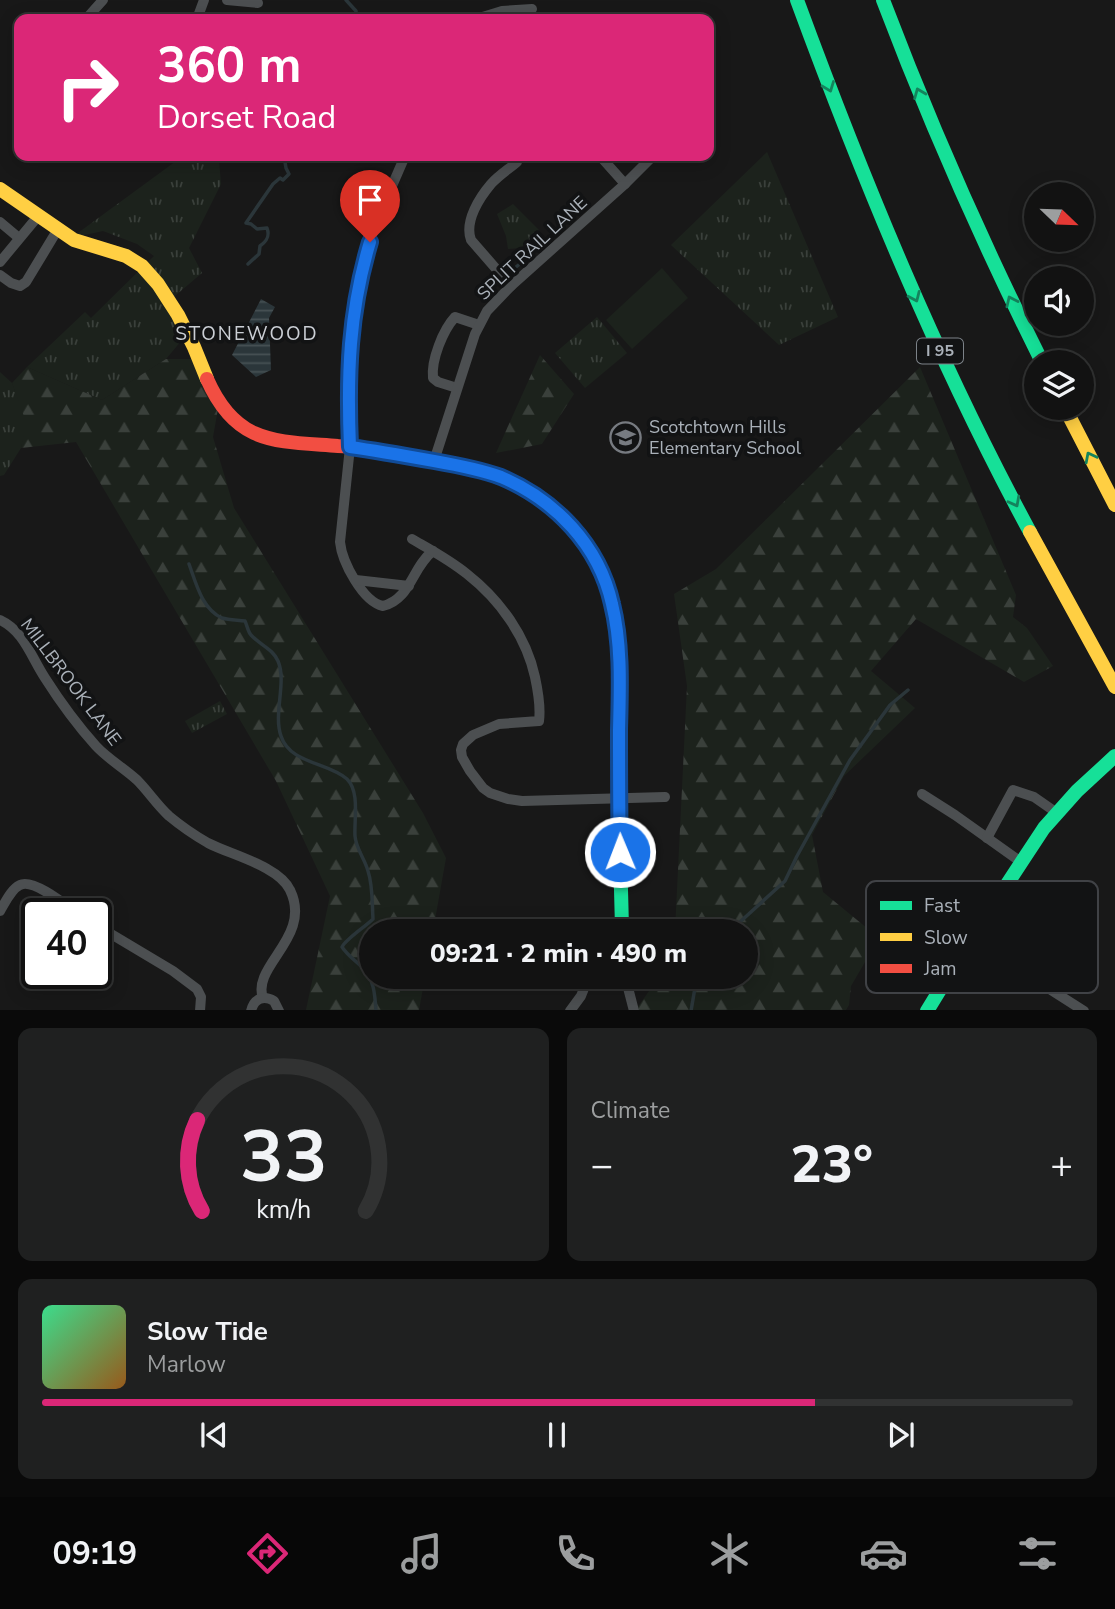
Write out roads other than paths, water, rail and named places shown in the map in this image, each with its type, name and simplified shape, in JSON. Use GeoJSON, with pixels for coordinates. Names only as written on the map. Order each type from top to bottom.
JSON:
{"type":"FeatureCollection","features":[{"type":"Feature","properties":{"kind":"main road","name":"I 95"},"geometry":{"type":"LineString","coordinates":[[795,0],[898,260],[941,353],[1000,475],[1115,687]]}},
{"type":"Feature","properties":{"kind":"main road"},"geometry":{"type":"LineString","coordinates":[[883,0],[939,143],[1036,350]]}},
{"type":"Feature","properties":{"kind":"main road"},"geometry":{"type":"LineString","coordinates":[[0,189],[78,242],[126,256],[143,267],[159,286],[183,325],[219,403],[236,423],[251,432],[269,439],[350,447],[484,472],[528,491],[575,529],[596,563],[612,600],[616,623],[620,699],[622,919]]}},
{"type":"Feature","properties":{"kind":"main road"},"geometry":{"type":"LineString","coordinates":[[1071,420],[1115,505]]}},
{"type":"Feature","properties":{"kind":"main road"},"geometry":{"type":"LineString","coordinates":[[1009,881],[1044,828],[1099,769],[1115,756]]}},
{"type":"Feature","properties":{"kind":"main road"},"geometry":{"type":"LineString","coordinates":[[927,1010],[938,993]]}},
{"type":"Feature","properties":{"kind":"street"},"geometry":{"type":"LineString","coordinates":[[90,14],[103,0]]}},
{"type":"Feature","properties":{"kind":"street"},"geometry":{"type":"LineString","coordinates":[[227,0],[258,3]]}},
{"type":"Feature","properties":{"kind":"street"},"geometry":{"type":"LineString","coordinates":[[492,14],[532,9]]}},
{"type":"Feature","properties":{"kind":"street"},"geometry":{"type":"LineString","coordinates":[[403,161],[375,225],[356,299],[348,382],[350,447],[340,542],[343,557],[368,598],[383,606],[396,601],[409,586],[423,560],[433,551]]}},
{"type":"Feature","properties":{"kind":"street"},"geometry":{"type":"LineString","coordinates":[[604,161],[625,184]]}},
{"type":"Feature","properties":{"kind":"street","name":"SPLIT RAIL LANE"},"geometry":{"type":"LineString","coordinates":[[433,461],[479,325],[491,305],[648,161]]}},
{"type":"Feature","properties":{"kind":"street"},"geometry":{"type":"LineString","coordinates":[[510,286],[471,240],[469,230],[478,202],[491,184],[517,162]]}},
{"type":"Feature","properties":{"kind":"street"},"geometry":{"type":"LineString","coordinates":[[0,262],[39,215]]}},
{"type":"Feature","properties":{"kind":"street"},"geometry":{"type":"LineString","coordinates":[[0,222],[19,238]]}},
{"type":"Feature","properties":{"kind":"street"},"geometry":{"type":"LineString","coordinates":[[0,275],[20,286],[26,282],[58,229]]}},
{"type":"Feature","properties":{"kind":"street"},"geometry":{"type":"LineString","coordinates":[[457,388],[433,378],[432,368],[447,326],[454,317],[479,325]]}},
{"type":"Feature","properties":{"kind":"street"},"geometry":{"type":"LineString","coordinates":[[412,539],[466,573],[499,605],[527,651],[538,694],[539,720],[499,724],[473,736],[463,744],[461,750],[470,771],[483,788],[489,793],[522,801],[665,797]]}},
{"type":"Feature","properties":{"kind":"street"},"geometry":{"type":"LineString","coordinates":[[356,580],[409,586]]}},
{"type":"Feature","properties":{"kind":"street","name":"MILLBROOK LANE"},"geometry":{"type":"LineString","coordinates":[[0,620],[19,634],[44,677],[96,746],[139,782],[168,815],[202,839],[272,872],[288,885],[294,901],[295,917],[290,935],[264,979],[261,992],[263,998]]}},
{"type":"Feature","properties":{"kind":"street"},"geometry":{"type":"LineString","coordinates":[[988,838],[1013,790],[1034,796],[1057,813]]}},
{"type":"Feature","properties":{"kind":"street"},"geometry":{"type":"LineString","coordinates":[[922,794],[1021,862]]}},
{"type":"Feature","properties":{"kind":"street"},"geometry":{"type":"LineString","coordinates":[[0,911],[16,887],[24,884],[37,886],[55,898]]}},
{"type":"Feature","properties":{"kind":"street"},"geometry":{"type":"LineString","coordinates":[[112,935],[197,989],[201,998],[200,1010]]}},
{"type":"Feature","properties":{"kind":"street"},"geometry":{"type":"LineString","coordinates":[[570,1010],[584,989]]}},
{"type":"Feature","properties":{"kind":"street"},"geometry":{"type":"LineString","coordinates":[[628,989],[634,1010]]}},
{"type":"Feature","properties":{"kind":"street"},"geometry":{"type":"LineString","coordinates":[[1057,993],[1084,1010]]}},
{"type":"Feature","properties":{"kind":"street"},"geometry":{"type":"LineString","coordinates":[[251,1010],[253,1003],[263,998],[270,998],[279,1010]]}},
{"type":"Feature","properties":{"kind":"waterway"},"geometry":{"type":"LineString","coordinates":[[346,0],[356,14]]}},
{"type":"Feature","properties":{"kind":"waterway"},"geometry":{"type":"LineString","coordinates":[[248,264],[259,254],[260,246],[268,233],[267,228],[257,229],[246,223],[273,184],[289,174],[285,161]]}},
{"type":"Feature","properties":{"kind":"waterway"},"geometry":{"type":"LineString","coordinates":[[511,271],[521,263]]}},
{"type":"Feature","properties":{"kind":"waterway"},"geometry":{"type":"LineString","coordinates":[[189,564],[209,608],[222,618],[245,621],[251,635],[273,653],[278,661],[281,678],[278,718],[281,736],[286,745],[301,757],[339,773],[347,779],[354,791],[355,836],[370,877],[373,919],[342,947],[370,977],[376,1010]]}},
{"type":"Feature","properties":{"kind":"waterway"},"geometry":{"type":"LineString","coordinates":[[743,919],[785,881],[850,760],[890,705],[908,690]]}},
{"type":"Feature","properties":{"kind":"waterway"},"geometry":{"type":"LineString","coordinates":[[691,1010],[695,989]]}},
{"type":"Feature","properties":{"kind":"place","name":"Scotchtown Hills Elementary School"},"geometry":{"type":"Point","coordinates":[626,437]}},
{"type":"Feature","properties":{"kind":"district","name":"STONEWOOD"},"geometry":{"type":"Point","coordinates":[247,334]}}]}
